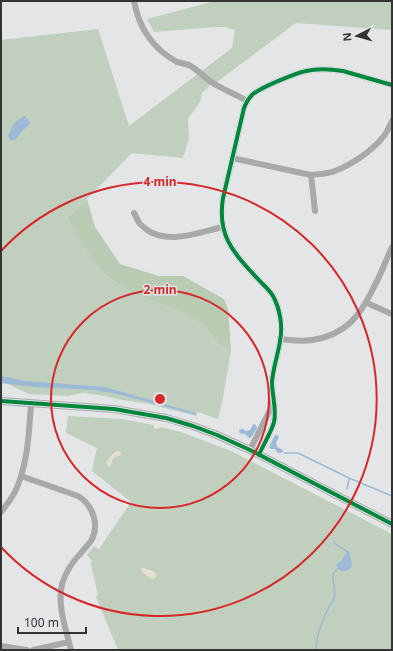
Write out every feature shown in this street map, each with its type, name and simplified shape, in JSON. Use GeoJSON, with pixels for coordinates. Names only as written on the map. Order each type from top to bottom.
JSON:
{"type":"FeatureCollection","features":[{"type":"Feature","properties":{"kind":"main road"},"geometry":{"type":"LineString","coordinates":[[1,401],[114,409],[166,418],[193,426],[250,450],[392,524]]}},
{"type":"Feature","properties":{"kind":"street"},"geometry":{"type":"LineString","coordinates":[[134,1],[136,12],[143,27],[163,53],[189,66],[212,82],[247,101]]}},
{"type":"Feature","properties":{"kind":"street"},"geometry":{"type":"LineString","coordinates":[[259,455],[274,424],[276,411],[273,401],[272,381],[281,339],[281,326],[280,316],[273,296],[235,255],[226,238],[223,227],[221,207],[244,108],[247,101],[256,91],[305,71],[317,69],[343,71],[392,85]]}},
{"type":"Feature","properties":{"kind":"street"},"geometry":{"type":"LineString","coordinates":[[232,158],[311,175],[335,172],[356,160],[375,146],[383,137],[392,121]]}},
{"type":"Feature","properties":{"kind":"street"},"geometry":{"type":"LineString","coordinates":[[311,175],[315,211]]}},
{"type":"Feature","properties":{"kind":"street"},"geometry":{"type":"LineString","coordinates":[[134,213],[140,225],[150,232],[160,236],[182,236],[223,227]]}},
{"type":"Feature","properties":{"kind":"street"},"geometry":{"type":"LineString","coordinates":[[281,339],[300,341],[312,340],[327,336],[347,326],[358,315],[366,303],[390,257],[392,247]]}},
{"type":"Feature","properties":{"kind":"street"},"geometry":{"type":"LineString","coordinates":[[366,303],[392,314]]}},
{"type":"Feature","properties":{"kind":"street"},"geometry":{"type":"LineString","coordinates":[[250,450],[273,401]]}},
{"type":"Feature","properties":{"kind":"street"},"geometry":{"type":"LineString","coordinates":[[1,512],[14,493],[22,476],[28,445],[31,403]]}},
{"type":"Feature","properties":{"kind":"street"},"geometry":{"type":"LineString","coordinates":[[22,476],[78,496],[84,500],[93,514],[95,525],[94,534],[90,542],[71,564],[62,585],[60,596],[61,610],[71,650]]}},
{"type":"Feature","properties":{"kind":"street"},"geometry":{"type":"LineString","coordinates":[[33,650],[69,642]]}},
{"type":"Feature","properties":{"kind":"street"},"geometry":{"type":"LineString","coordinates":[[1,646],[28,650]]}},
{"type":"Feature","properties":{"kind":"green space"},"geometry":{"type":"Polygon","coordinates":[[[215,1],[392,1],[392,30],[296,23],[217,82],[210,84],[202,93],[200,102],[188,119],[189,139],[183,158],[132,153],[67,218],[103,273],[133,294],[182,310],[207,326],[218,343],[231,351],[218,419],[198,412],[196,416],[149,404],[83,393],[67,396],[29,394],[1,381],[1,40],[98,29],[129,126],[232,48],[235,30],[226,27],[216,27],[154,32],[147,19],[215,1]]]}},
{"type":"Feature","properties":{"kind":"green space"},"geometry":{"type":"Polygon","coordinates":[[[87,199],[95,227],[120,264],[159,276],[183,276],[224,299],[228,309],[231,351],[218,343],[206,326],[182,311],[133,294],[103,273],[67,218],[87,199]]]}},
{"type":"Feature","properties":{"kind":"green space"},"geometry":{"type":"Polygon","coordinates":[[[68,416],[122,419],[154,425],[154,428],[157,429],[161,427],[184,433],[231,451],[392,534],[392,650],[118,650],[96,597],[98,595],[91,565],[92,561],[87,555],[94,546],[99,549],[131,502],[92,471],[97,448],[66,433],[68,416]]]}},
{"type":"Feature","properties":{"kind":"sand"},"geometry":{"type":"Polygon","coordinates":[[[120,451],[121,454],[113,459],[112,464],[109,467],[106,462],[112,454],[120,451]]]}},
{"type":"Feature","properties":{"kind":"sand"},"geometry":{"type":"Polygon","coordinates":[[[143,568],[154,572],[156,577],[153,579],[148,576],[141,571],[143,568]]]}},
{"type":"Feature","properties":{"kind":"water"},"geometry":{"type":"Polygon","coordinates":[[[24,116],[30,124],[16,139],[10,140],[8,136],[14,123],[24,116]]]}},
{"type":"Feature","properties":{"kind":"water"},"geometry":{"type":"Polygon","coordinates":[[[1,376],[27,381],[105,387],[196,413],[196,415],[118,394],[94,390],[34,387],[1,383],[1,376]]]}},
{"type":"Feature","properties":{"kind":"water"},"geometry":{"type":"Polygon","coordinates":[[[253,424],[256,425],[257,428],[251,438],[240,433],[239,430],[241,429],[246,431],[250,430],[253,424]]]}},
{"type":"Feature","properties":{"kind":"water"},"geometry":{"type":"Polygon","coordinates":[[[275,435],[279,437],[276,443],[277,447],[283,450],[281,453],[278,453],[275,449],[271,449],[269,447],[275,435]]]}},
{"type":"Feature","properties":{"kind":"water"},"geometry":{"type":"Polygon","coordinates":[[[347,552],[349,552],[352,564],[351,568],[341,571],[337,568],[337,564],[347,552]]]}},
{"type":"Feature","properties":{"kind":"waterway"},"geometry":{"type":"LineString","coordinates":[[284,453],[298,453],[349,478],[392,496]]}},
{"type":"Feature","properties":{"kind":"waterway"},"geometry":{"type":"LineString","coordinates":[[347,489],[349,479]]}},
{"type":"Feature","properties":{"kind":"waterway"},"geometry":{"type":"LineString","coordinates":[[334,543],[348,552]]}},
{"type":"Feature","properties":{"kind":"waterway"},"geometry":{"type":"LineString","coordinates":[[316,650],[318,635],[322,623],[334,598],[335,590],[333,576],[337,569]]}},
{"type":"Feature","properties":{"kind":"cycle path"},"geometry":{"type":"LineString","coordinates":[[259,455],[274,422],[275,412],[272,382],[281,335],[281,324],[279,312],[273,296],[234,251],[222,223],[223,198],[244,108],[247,101],[256,92],[286,78],[311,70],[324,69],[343,71],[392,85]]}},
{"type":"Feature","properties":{"kind":"cycle path"},"geometry":{"type":"LineString","coordinates":[[1,401],[114,409],[166,418],[193,426],[250,450],[392,524]]}}]}
